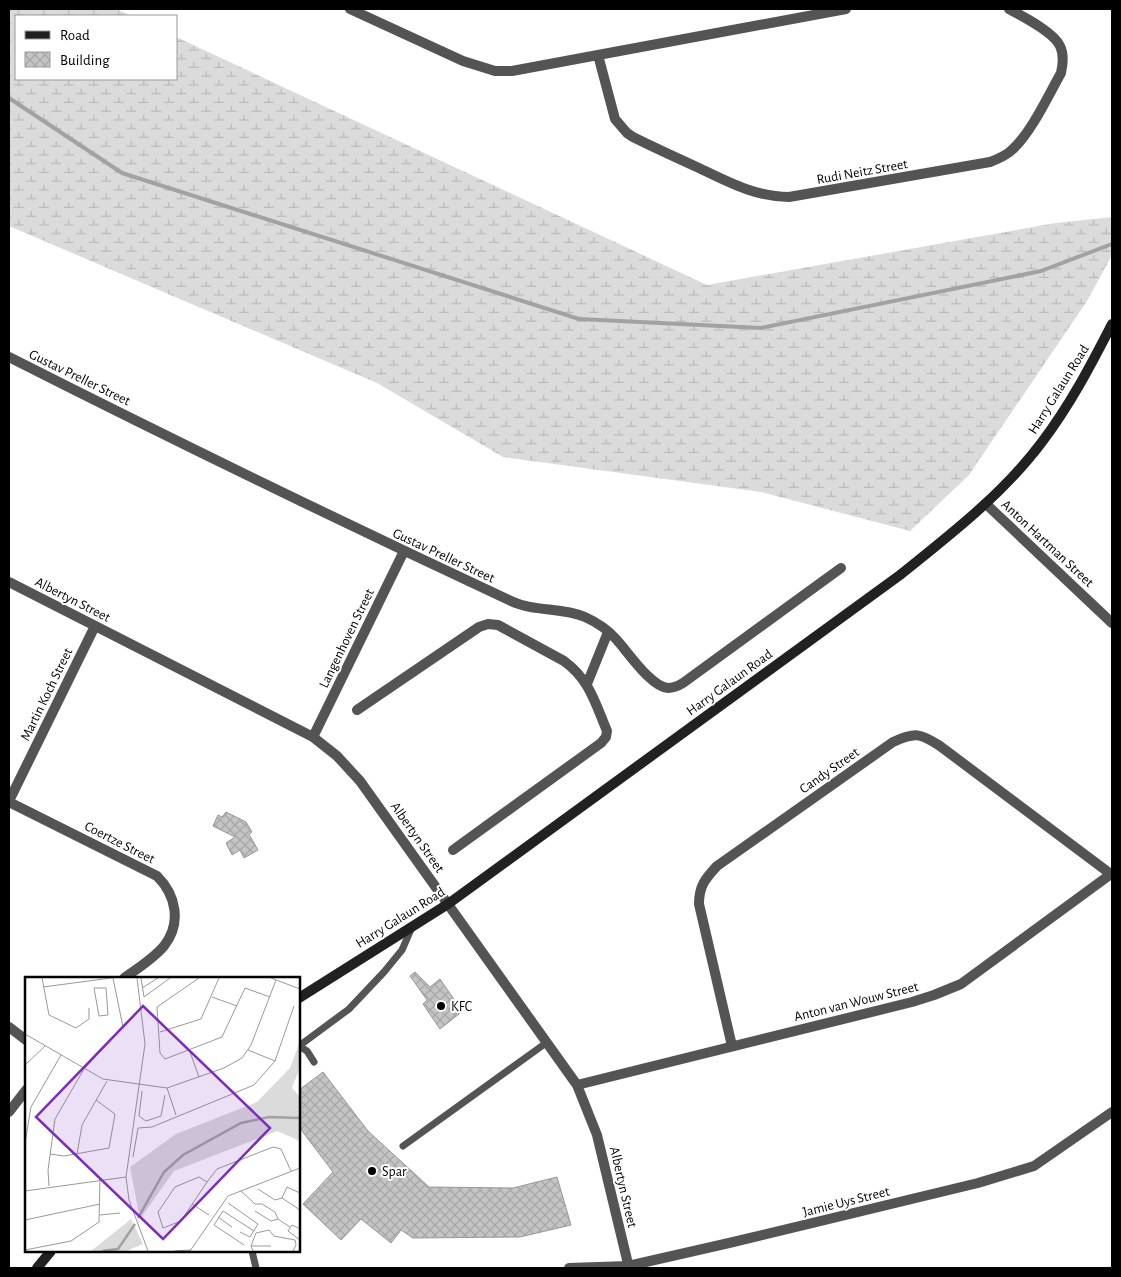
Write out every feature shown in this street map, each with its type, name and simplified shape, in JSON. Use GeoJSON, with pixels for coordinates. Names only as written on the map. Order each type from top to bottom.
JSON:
{"type":"FeatureCollection","features":[{"type":"Feature","properties":{"kind":"main road","name":"Harry Galaun Road"},"geometry":{"type":"LineString","coordinates":[[300,997],[448,904],[900,575],[970,519],[1041,443],[1066,408],[1112,324]]}},
{"type":"Feature","properties":{"kind":"main road"},"geometry":{"type":"LineString","coordinates":[[38,1268],[49,1252]]}},
{"type":"Feature","properties":{"kind":"street"},"geometry":{"type":"LineString","coordinates":[[350,9],[463,61],[495,71],[512,71],[598,55],[790,14],[846,9]]}},
{"type":"Feature","properties":{"kind":"street","name":"Rudi Neitz Street"},"geometry":{"type":"LineString","coordinates":[[598,55],[615,119],[627,133],[712,175],[754,193],[773,197],[789,197],[973,166],[1002,157],[1013,150],[1023,138],[1061,73],[1062,60],[1060,45],[1056,40],[1036,25],[1009,9]]}},
{"type":"Feature","properties":{"kind":"street","name":"Gustav Preller Street"},"geometry":{"type":"LineString","coordinates":[[9,357],[404,552],[513,603],[576,614],[599,625],[608,632],[653,680],[668,688],[675,687],[841,568]]}},
{"type":"Feature","properties":{"kind":"street","name":"Anton Hartman Street"},"geometry":{"type":"LineString","coordinates":[[986,504],[1112,623]]}},
{"type":"Feature","properties":{"kind":"street","name":"Langenhoven Street"},"geometry":{"type":"LineString","coordinates":[[313,736],[404,552]]}},
{"type":"Feature","properties":{"kind":"street","name":"Albertyn Street"},"geometry":{"type":"LineString","coordinates":[[9,582],[313,736],[337,756],[360,781],[577,1084],[597,1134],[629,1267]]}},
{"type":"Feature","properties":{"kind":"street"},"geometry":{"type":"LineString","coordinates":[[357,710],[479,627],[488,624],[498,625],[564,661],[587,684],[607,731],[602,743],[453,850]]}},
{"type":"Feature","properties":{"kind":"street","name":"Martin Koch Street"},"geometry":{"type":"LineString","coordinates":[[9,801],[95,626]]}},
{"type":"Feature","properties":{"kind":"street"},"geometry":{"type":"LineString","coordinates":[[587,684],[608,632]]}},
{"type":"Feature","properties":{"kind":"street","name":"Candy Street"},"geometry":{"type":"LineString","coordinates":[[732,1046],[699,904],[699,891],[706,877],[717,866],[893,742],[907,735],[925,736],[940,746],[1112,875]]}},
{"type":"Feature","properties":{"kind":"street","name":"Coertze Street"},"geometry":{"type":"LineString","coordinates":[[9,801],[157,876],[170,893],[175,915],[169,938],[164,946],[125,977]]}},
{"type":"Feature","properties":{"kind":"street","name":"Anton van Wouw Street"},"geometry":{"type":"LineString","coordinates":[[577,1084],[912,1002],[952,988],[961,984],[1112,875]]}},
{"type":"Feature","properties":{"kind":"street"},"geometry":{"type":"LineString","coordinates":[[9,1027],[25,1039]]}},
{"type":"Feature","properties":{"kind":"street"},"geometry":{"type":"LineString","coordinates":[[9,1112],[25,1091]]}},
{"type":"Feature","properties":{"kind":"street","name":"Jamie Uys Street"},"geometry":{"type":"LineString","coordinates":[[568,1268],[629,1267],[978,1183],[1034,1166],[1112,1112]]}},
{"type":"Feature","properties":{"kind":"lane"},"geometry":{"type":"LineString","coordinates":[[300,1045],[349,1009],[384,972],[402,950],[412,926]]}},
{"type":"Feature","properties":{"kind":"lane"},"geometry":{"type":"LineString","coordinates":[[403,1146],[546,1043]]}},
{"type":"Feature","properties":{"kind":"lane"},"geometry":{"type":"LineString","coordinates":[[300,1047],[306,1051],[314,1062]]}},
{"type":"Feature","properties":{"kind":"lane"},"geometry":{"type":"LineString","coordinates":[[252,1252],[256,1268]]}},
{"type":"Feature","properties":{"kind":"green space"},"geometry":{"type":"Polygon","coordinates":[[[9,9],[116,9],[130,15],[15,15],[15,80],[178,80],[178,38],[707,285],[1056,223],[1112,217],[1112,255],[1087,301],[969,475],[910,531],[761,492],[503,457],[377,383],[9,226],[9,9]]]}},
{"type":"Feature","properties":{"kind":"building"},"geometry":{"type":"Polygon","coordinates":[[[226,812],[246,822],[252,832],[249,834],[258,850],[244,858],[240,850],[232,855],[226,843],[235,837],[213,826],[218,815],[222,817],[226,812]]]}},
{"type":"Feature","properties":{"kind":"building","name":"KFC"},"geometry":{"type":"Polygon","coordinates":[[[415,972],[430,987],[440,979],[460,1008],[459,1014],[440,1029],[423,1004],[427,1000],[410,976],[415,972]]]}},
{"type":"Feature","properties":{"kind":"building"},"geometry":{"type":"Polygon","coordinates":[[[323,1072],[368,1131],[429,1187],[513,1188],[557,1177],[571,1225],[520,1237],[413,1238],[401,1230],[391,1243],[361,1219],[341,1240],[303,1204],[333,1172],[300,1128],[300,1089],[323,1072]]]}},
{"type":"Feature","properties":{"kind":"waterway"},"geometry":{"type":"LineString","coordinates":[[9,98],[122,173],[579,319],[761,328],[1041,271],[1112,244]]}},
{"type":"Feature","properties":{"kind":"place","name":"KFC"},"geometry":{"type":"Point","coordinates":[441,1006]}},
{"type":"Feature","properties":{"kind":"place","name":"Spar"},"geometry":{"type":"Point","coordinates":[372,1171]}}]}
